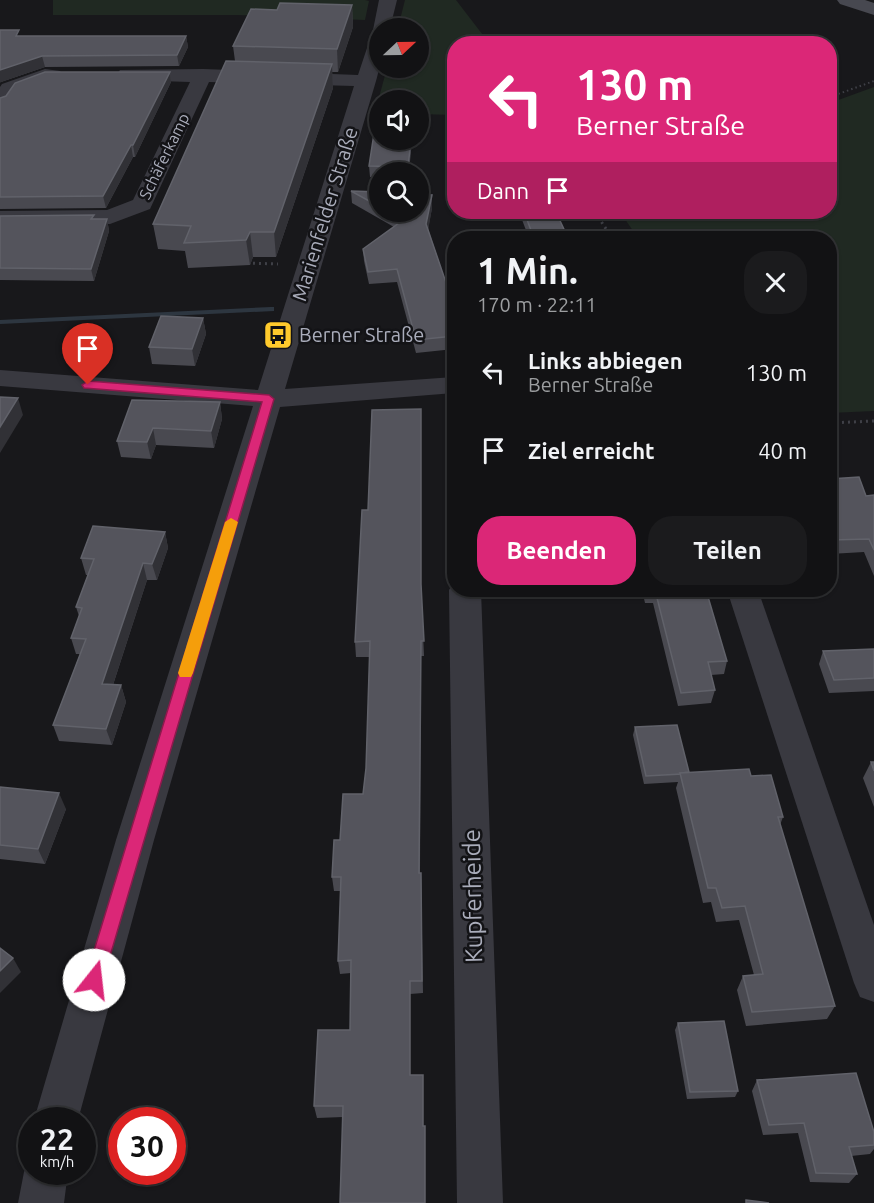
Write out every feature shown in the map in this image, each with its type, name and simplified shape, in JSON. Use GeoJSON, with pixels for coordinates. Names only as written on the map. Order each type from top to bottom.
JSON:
{"type":"FeatureCollection","features":[{"type":"Feature","properties":{"kind":"street","name":"Marienfelder Straße"},"geometry":{"type":"LineString","coordinates":[[383,18],[388,0]]}},
{"type":"Feature","properties":{"kind":"street"},"geometry":{"type":"LineString","coordinates":[[846,0],[874,9]]}},
{"type":"Feature","properties":{"kind":"street","name":"Marienfelder Straße"},"geometry":{"type":"LineString","coordinates":[[60,1107],[138,829],[369,70]]}},
{"type":"Feature","properties":{"kind":"street"},"geometry":{"type":"LineString","coordinates":[[0,102],[9,88],[45,75],[68,75]]}},
{"type":"Feature","properties":{"kind":"street"},"geometry":{"type":"LineString","coordinates":[[103,75],[203,75],[366,81]]}},
{"type":"Feature","properties":{"kind":"street","name":"Schäferkamp"},"geometry":{"type":"LineString","coordinates":[[0,218],[110,217],[142,204],[203,75]]}},
{"type":"Feature","properties":{"kind":"street"},"geometry":{"type":"LineString","coordinates":[[0,378],[269,399],[447,386]]}},
{"type":"Feature","properties":{"kind":"street","name":"Kupferheide"},"geometry":{"type":"LineString","coordinates":[[465,597],[480,1203]]}},
{"type":"Feature","properties":{"kind":"street"},"geometry":{"type":"LineString","coordinates":[[744,597],[874,983]]}},
{"type":"Feature","properties":{"kind":"street"},"geometry":{"type":"LineString","coordinates":[[41,1203],[44,1185]]}},
{"type":"Feature","properties":{"kind":"path"},"geometry":{"type":"LineString","coordinates":[[837,94],[874,81]]}},
{"type":"Feature","properties":{"kind":"path"},"geometry":{"type":"LineString","coordinates":[[240,262],[309,266]]}},
{"type":"Feature","properties":{"kind":"path"},"geometry":{"type":"LineString","coordinates":[[837,423],[874,421]]}},
{"type":"Feature","properties":{"kind":"shaded area"},"geometry":{"type":"Polygon","coordinates":[[[53,0],[369,1],[365,20],[237,15],[53,15],[53,0]]]}},
{"type":"Feature","properties":{"kind":"shaded area"},"geometry":{"type":"Polygon","coordinates":[[[405,0],[456,0],[484,36],[447,36],[447,115],[429,114],[429,90],[381,90],[384,78],[429,78],[429,18],[400,18],[405,0]]]}},
{"type":"Feature","properties":{"kind":"shaded area"},"geometry":{"type":"Polygon","coordinates":[[[874,87],[874,411],[837,413],[837,231],[633,231],[625,219],[837,219],[837,100],[874,87]]]}},
{"type":"Feature","properties":{"kind":"building"},"geometry":{"type":"Polygon","coordinates":[[[280,3],[352,5],[337,49],[233,46],[251,9],[277,10],[280,3]]]}},
{"type":"Feature","properties":{"kind":"building"},"geometry":{"type":"Polygon","coordinates":[[[0,30],[19,30],[16,36],[186,36],[177,55],[42,56],[0,70],[0,30]]]}},
{"type":"Feature","properties":{"kind":"building"},"geometry":{"type":"Polygon","coordinates":[[[226,61],[332,64],[274,232],[250,232],[246,240],[184,243],[191,226],[153,224],[226,61]]]}},
{"type":"Feature","properties":{"kind":"building"},"geometry":{"type":"Polygon","coordinates":[[[45,72],[170,72],[133,145],[103,196],[0,197],[0,98],[6,96],[15,83],[45,72]]]}},
{"type":"Feature","properties":{"kind":"building"},"geometry":{"type":"Polygon","coordinates":[[[371,150],[410,150],[409,162],[370,162],[371,150]]]}},
{"type":"Feature","properties":{"kind":"building"},"geometry":{"type":"Polygon","coordinates":[[[351,191],[369,192],[369,201],[351,191]]]}},
{"type":"Feature","properties":{"kind":"building"},"geometry":{"type":"Polygon","coordinates":[[[94,215],[91,219],[107,219],[91,269],[0,268],[0,216],[94,215]]]}},
{"type":"Feature","properties":{"kind":"building"},"geometry":{"type":"Polygon","coordinates":[[[527,219],[559,219],[565,231],[531,231],[527,219]]]}},
{"type":"Feature","properties":{"kind":"building"},"geometry":{"type":"Polygon","coordinates":[[[400,222],[426,222],[447,286],[447,337],[416,340],[397,269],[368,272],[363,249],[400,222]]]}},
{"type":"Feature","properties":{"kind":"building"},"geometry":{"type":"Polygon","coordinates":[[[161,316],[203,318],[192,349],[149,347],[161,316]]]}},
{"type":"Feature","properties":{"kind":"building"},"geometry":{"type":"Polygon","coordinates":[[[0,397],[18,398],[0,427],[0,397]]]}},
{"type":"Feature","properties":{"kind":"building"},"geometry":{"type":"Polygon","coordinates":[[[132,400],[220,402],[211,431],[153,428],[147,442],[117,441],[132,400]]]}},
{"type":"Feature","properties":{"kind":"building"},"geometry":{"type":"Polygon","coordinates":[[[421,409],[421,584],[424,641],[421,641],[419,873],[421,873],[422,981],[410,981],[410,1075],[423,1075],[425,1203],[340,1203],[343,1106],[314,1106],[318,1030],[350,1030],[351,960],[338,961],[341,877],[332,877],[334,840],[340,840],[343,794],[363,794],[366,768],[370,641],[355,642],[362,510],[368,510],[372,410],[421,409]]]}},
{"type":"Feature","properties":{"kind":"building"},"geometry":{"type":"Polygon","coordinates":[[[859,477],[866,496],[874,495],[874,550],[869,539],[837,540],[837,479],[859,477]]]}},
{"type":"Feature","properties":{"kind":"building"},"geometry":{"type":"Polygon","coordinates":[[[93,526],[165,532],[152,564],[143,563],[102,684],[121,685],[106,729],[53,725],[86,639],[71,638],[82,608],[76,607],[94,559],[81,558],[93,526]]]}},
{"type":"Feature","properties":{"kind":"building"},"geometry":{"type":"Polygon","coordinates":[[[657,597],[708,597],[727,661],[708,662],[715,690],[681,693],[657,597]]]}},
{"type":"Feature","properties":{"kind":"building"},"geometry":{"type":"Polygon","coordinates":[[[874,649],[874,678],[834,680],[823,651],[874,649]]]}},
{"type":"Feature","properties":{"kind":"building"},"geometry":{"type":"Polygon","coordinates":[[[677,725],[689,772],[646,776],[635,727],[677,725]]]}},
{"type":"Feature","properties":{"kind":"building"},"geometry":{"type":"Polygon","coordinates":[[[749,769],[751,776],[771,775],[783,817],[778,817],[835,1006],[752,1012],[743,976],[763,974],[745,906],[722,908],[716,888],[708,888],[680,773],[749,769]]]}},
{"type":"Feature","properties":{"kind":"building"},"geometry":{"type":"Polygon","coordinates":[[[0,787],[59,793],[38,849],[0,845],[0,787]]]}},
{"type":"Feature","properties":{"kind":"building"},"geometry":{"type":"Polygon","coordinates":[[[0,948],[13,958],[0,971],[0,948]]]}},
{"type":"Feature","properties":{"kind":"building"},"geometry":{"type":"Polygon","coordinates":[[[724,1021],[738,1091],[690,1092],[678,1023],[724,1021]]]}},
{"type":"Feature","properties":{"kind":"building"},"geometry":{"type":"Polygon","coordinates":[[[856,1073],[874,1132],[874,1145],[849,1147],[857,1174],[816,1173],[804,1123],[769,1125],[757,1080],[856,1073]]]}},
{"type":"Feature","properties":{"kind":"building"},"geometry":{"type":"Polygon","coordinates":[[[746,1200],[769,1203],[746,1203],[746,1200]]]}},
{"type":"Feature","properties":{"kind":"waterway"},"geometry":{"type":"LineString","coordinates":[[0,322],[271,309]]}},
{"type":"Feature","properties":{"kind":"slow traffic"},"geometry":{"type":"LineString","coordinates":[[186,673],[231,522]]}},
{"type":"Feature","properties":{"kind":"place","name":"Berner Straße"},"geometry":{"type":"Point","coordinates":[278,335]}},
{"type":"Feature","properties":{"kind":"route"},"geometry":{"type":"LineString","coordinates":[[88,385],[269,399],[94,980]]}}]}
